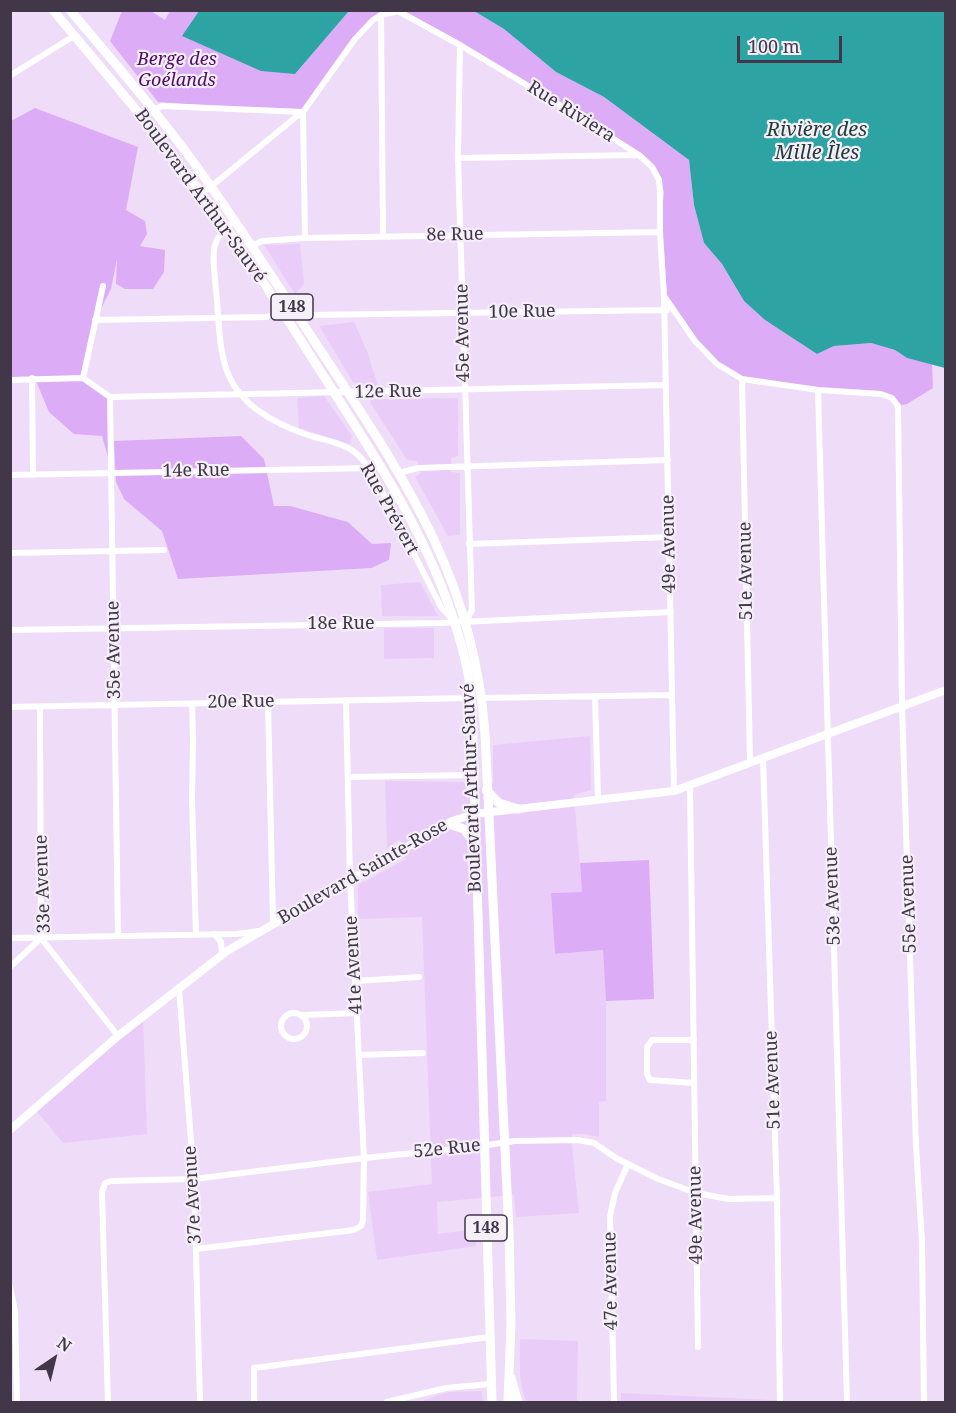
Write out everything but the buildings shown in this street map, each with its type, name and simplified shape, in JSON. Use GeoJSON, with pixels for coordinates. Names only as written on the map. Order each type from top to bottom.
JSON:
{"type":"FeatureCollection","features":[{"type":"Feature","properties":{"kind":"main road","name":"Boulevard Arthur-Sauvé"},"geometry":{"type":"LineString","coordinates":[[53,10],[142,116],[202,194],[282,312],[381,466],[426,548],[455,622],[476,698],[474,842],[492,1402]]}},
{"type":"Feature","properties":{"kind":"main road","name":"Boulevard Arthur-Sauvé"},"geometry":{"type":"LineString","coordinates":[[70,10],[153,110],[211,187],[348,393],[399,473],[441,552],[466,621],[486,790],[505,1142],[511,1301],[508,1402]]}},
{"type":"Feature","properties":{"kind":"main road"},"geometry":{"type":"LineString","coordinates":[[486,790],[499,803],[518,809]]}},
{"type":"Feature","properties":{"kind":"main road"},"geometry":{"type":"LineString","coordinates":[[448,824],[464,829],[474,842]]}},
{"type":"Feature","properties":{"kind":"main road"},"geometry":{"type":"LineString","coordinates":[[509,1373],[519,1402]]}},
{"type":"Feature","properties":{"kind":"street","name":"Rue Riviera"},"geometry":{"type":"LineString","coordinates":[[381,15],[398,11],[460,45],[639,155],[652,167],[658,180],[664,296]]}},
{"type":"Feature","properties":{"kind":"street"},"geometry":{"type":"LineString","coordinates":[[202,194],[303,112],[355,39],[381,15]]}},
{"type":"Feature","properties":{"kind":"street"},"geometry":{"type":"LineString","coordinates":[[381,15],[383,236]]}},
{"type":"Feature","properties":{"kind":"street"},"geometry":{"type":"LineString","coordinates":[[11,75],[74,36]]}},
{"type":"Feature","properties":{"kind":"street","name":"45e Avenue"},"geometry":{"type":"LineString","coordinates":[[460,45],[458,158],[471,610],[466,621]]}},
{"type":"Feature","properties":{"kind":"street"},"geometry":{"type":"LineString","coordinates":[[142,116],[162,106],[303,112]]}},
{"type":"Feature","properties":{"kind":"street"},"geometry":{"type":"LineString","coordinates":[[303,112],[305,238]]}},
{"type":"Feature","properties":{"kind":"street"},"geometry":{"type":"LineString","coordinates":[[458,158],[639,155]]}},
{"type":"Feature","properties":{"kind":"street","name":"Rue Prévert"},"geometry":{"type":"LineString","coordinates":[[234,221],[226,227],[214,245],[219,317],[226,369],[234,386],[264,414],[280,424],[351,449],[361,458],[441,607],[455,622]]}},
{"type":"Feature","properties":{"kind":"street","name":"8e Rue"},"geometry":{"type":"LineString","coordinates":[[252,246],[262,241],[305,238],[660,232]]}},
{"type":"Feature","properties":{"kind":"street"},"geometry":{"type":"LineString","coordinates":[[83,378],[103,286]]}},
{"type":"Feature","properties":{"kind":"street"},"geometry":{"type":"LineString","coordinates":[[664,296],[703,351],[717,364],[742,380],[818,390]]}},
{"type":"Feature","properties":{"kind":"street","name":"49e Avenue"},"geometry":{"type":"LineString","coordinates":[[664,296],[674,791]]}},
{"type":"Feature","properties":{"kind":"street","name":"10e Rue"},"geometry":{"type":"LineString","coordinates":[[300,320],[310,315],[674,310]]}},
{"type":"Feature","properties":{"kind":"street"},"geometry":{"type":"LineString","coordinates":[[95,320],[266,317],[282,312]]}},
{"type":"Feature","properties":{"kind":"street"},"geometry":{"type":"LineString","coordinates":[[32,378],[33,475]]}},
{"type":"Feature","properties":{"kind":"street"},"geometry":{"type":"LineString","coordinates":[[10,380],[83,378],[110,397]]}},
{"type":"Feature","properties":{"kind":"street","name":"51e Avenue"},"geometry":{"type":"LineString","coordinates":[[742,380],[750,763]]}},
{"type":"Feature","properties":{"kind":"street","name":"12e Rue"},"geometry":{"type":"LineString","coordinates":[[110,397],[666,385]]}},
{"type":"Feature","properties":{"kind":"street","name":"55e Avenue"},"geometry":{"type":"LineString","coordinates":[[818,390],[880,394],[892,398],[898,406],[902,705],[916,1146],[922,1241],[924,1402]]}},
{"type":"Feature","properties":{"kind":"street","name":"53e Avenue"},"geometry":{"type":"LineString","coordinates":[[818,390],[847,1402]]}},
{"type":"Feature","properties":{"kind":"street","name":"35e Avenue"},"geometry":{"type":"LineString","coordinates":[[110,397],[118,936]]}},
{"type":"Feature","properties":{"kind":"street"},"geometry":{"type":"LineString","coordinates":[[399,473],[418,468],[668,460]]}},
{"type":"Feature","properties":{"kind":"street","name":"14e Rue"},"geometry":{"type":"LineString","coordinates":[[10,475],[375,468],[381,466]]}},
{"type":"Feature","properties":{"kind":"street"},"geometry":{"type":"LineString","coordinates":[[469,544],[669,537]]}},
{"type":"Feature","properties":{"kind":"street"},"geometry":{"type":"LineString","coordinates":[[10,553],[164,550]]}},
{"type":"Feature","properties":{"kind":"street","name":"18e Rue"},"geometry":{"type":"LineString","coordinates":[[10,630],[455,622],[671,612]]}},
{"type":"Feature","properties":{"kind":"street","name":"Boulevard Sainte-Rose"},"geometry":{"type":"LineString","coordinates":[[10,1130],[118,1036],[222,955],[273,923],[448,824],[474,814],[674,791],[690,787],[945,690]]}},
{"type":"Feature","properties":{"kind":"street","name":"20e Rue"},"geometry":{"type":"LineString","coordinates":[[10,707],[672,695]]}},
{"type":"Feature","properties":{"kind":"street"},"geometry":{"type":"LineString","coordinates":[[595,696],[598,800]]}},
{"type":"Feature","properties":{"kind":"street","name":"41e Avenue"},"geometry":{"type":"LineString","coordinates":[[196,1249],[354,1230],[361,1226],[363,1220],[364,1158],[350,879],[346,700]]}},
{"type":"Feature","properties":{"kind":"street"},"geometry":{"type":"LineString","coordinates":[[268,702],[273,923]]}},
{"type":"Feature","properties":{"kind":"street"},"geometry":{"type":"LineString","coordinates":[[192,704],[196,934]]}},
{"type":"Feature","properties":{"kind":"street","name":"33e Avenue"},"geometry":{"type":"LineString","coordinates":[[40,706],[41,938],[118,1036]]}},
{"type":"Feature","properties":{"kind":"street","name":"51e Avenue"},"geometry":{"type":"LineString","coordinates":[[763,758],[777,1198],[780,1402]]}},
{"type":"Feature","properties":{"kind":"street"},"geometry":{"type":"LineString","coordinates":[[348,777],[474,775]]}},
{"type":"Feature","properties":{"kind":"street","name":"49e Avenue"},"geometry":{"type":"LineString","coordinates":[[690,787],[698,1347]]}},
{"type":"Feature","properties":{"kind":"street"},"geometry":{"type":"LineString","coordinates":[[10,938],[260,931]]}},
{"type":"Feature","properties":{"kind":"street"},"geometry":{"type":"LineString","coordinates":[[214,934],[221,942],[222,955]]}},
{"type":"Feature","properties":{"kind":"street"},"geometry":{"type":"LineString","coordinates":[[10,967],[41,938]]}},
{"type":"Feature","properties":{"kind":"street"},"geometry":{"type":"LineString","coordinates":[[356,981],[419,977]]}},
{"type":"Feature","properties":{"kind":"street","name":"37e Avenue"},"geometry":{"type":"LineString","coordinates":[[179,988],[194,1179],[200,1402]]}},
{"type":"Feature","properties":{"kind":"street"},"geometry":{"type":"LineString","coordinates":[[302,1016],[306,1022],[304,1034],[297,1038],[285,1035],[281,1024],[285,1016],[293,1013],[302,1016],[357,1013]]}},
{"type":"Feature","properties":{"kind":"street"},"geometry":{"type":"LineString","coordinates":[[694,1040],[652,1040],[647,1047],[646,1074],[650,1080],[660,1082],[694,1083]]}},
{"type":"Feature","properties":{"kind":"street"},"geometry":{"type":"LineString","coordinates":[[359,1055],[423,1053]]}},
{"type":"Feature","properties":{"kind":"street","name":"52e Rue"},"geometry":{"type":"LineString","coordinates":[[108,1402],[102,1192],[105,1183],[120,1180],[194,1179],[505,1142],[586,1141],[658,1179],[696,1193],[729,1199],[777,1198]]}},
{"type":"Feature","properties":{"kind":"street","name":"47e Avenue"},"geometry":{"type":"LineString","coordinates":[[614,1402],[610,1216],[615,1193],[628,1164]]}},
{"type":"Feature","properties":{"kind":"street"},"geometry":{"type":"LineString","coordinates":[[10,1286],[15,1311],[17,1402]]}},
{"type":"Feature","properties":{"kind":"street"},"geometry":{"type":"LineString","coordinates":[[254,1402],[254,1368],[490,1337]]}},
{"type":"Feature","properties":{"kind":"street"},"geometry":{"type":"LineString","coordinates":[[387,1402],[446,1388],[491,1384]]}},
{"type":"Feature","properties":{"kind":"shaded area"},"geometry":{"type":"Polygon","coordinates":[[[300,244],[304,284],[295,294],[264,245],[300,244]]]}},
{"type":"Feature","properties":{"kind":"shaded area"},"geometry":{"type":"Polygon","coordinates":[[[354,322],[367,351],[382,399],[458,398],[458,456],[451,458],[451,472],[460,473],[460,535],[448,536],[415,477],[421,473],[417,461],[407,460],[370,402],[372,397],[365,385],[353,382],[319,326],[354,322]]]}},
{"type":"Feature","properties":{"kind":"shaded area"},"geometry":{"type":"Polygon","coordinates":[[[324,396],[352,436],[349,444],[299,428],[297,398],[324,396]]]}},
{"type":"Feature","properties":{"kind":"shaded area"},"geometry":{"type":"Polygon","coordinates":[[[420,582],[438,616],[382,616],[381,585],[420,582]]]}},
{"type":"Feature","properties":{"kind":"shaded area"},"geometry":{"type":"Polygon","coordinates":[[[384,628],[434,628],[434,658],[384,659],[384,628]]]}},
{"type":"Feature","properties":{"kind":"shaded area"},"geometry":{"type":"Polygon","coordinates":[[[590,736],[591,790],[574,795],[582,892],[551,893],[555,954],[603,950],[606,1001],[606,1101],[599,1102],[599,1137],[572,1134],[579,1213],[516,1217],[514,1195],[437,1202],[438,1234],[476,1229],[476,1246],[377,1260],[368,1192],[432,1184],[422,917],[358,919],[358,885],[406,859],[400,839],[387,848],[385,781],[463,782],[467,794],[493,782],[493,745],[590,736]]]}},
{"type":"Feature","properties":{"kind":"shaded area"},"geometry":{"type":"Polygon","coordinates":[[[143,1016],[147,1134],[63,1143],[34,1108],[143,1016]]]}},
{"type":"Feature","properties":{"kind":"shaded area"},"geometry":{"type":"Polygon","coordinates":[[[520,1339],[578,1341],[577,1402],[526,1402],[520,1374],[520,1339]]]}},
{"type":"Feature","properties":{"kind":"shaded area"},"geometry":{"type":"Polygon","coordinates":[[[482,1391],[483,1402],[425,1402],[424,1400],[449,1392],[482,1391]]]}},
{"type":"Feature","properties":{"kind":"shaded area"},"geometry":{"type":"Polygon","coordinates":[[[621,1393],[815,1402],[621,1402],[621,1393]]]}},
{"type":"Feature","properties":{"kind":"green space"},"geometry":{"type":"Polygon","coordinates":[[[122,11],[151,11],[165,20],[170,11],[199,11],[183,36],[295,74],[349,11],[399,11],[373,20],[303,112],[158,102],[110,41],[122,11]]]}},
{"type":"Feature","properties":{"kind":"green space","name":"Berge des Goélands"},"geometry":{"type":"Polygon","coordinates":[[[399,11],[474,11],[504,29],[556,72],[604,97],[689,160],[694,205],[704,243],[722,264],[744,301],[765,320],[817,354],[834,346],[871,343],[895,350],[907,358],[932,364],[933,388],[907,404],[898,406],[892,398],[742,379],[703,351],[664,296],[660,232],[664,192],[659,177],[642,156],[399,11]]]}},
{"type":"Feature","properties":{"kind":"green space"},"geometry":{"type":"Polygon","coordinates":[[[35,108],[138,147],[126,210],[145,221],[147,234],[140,246],[165,250],[164,272],[153,289],[125,289],[116,284],[117,259],[111,289],[95,320],[83,378],[108,398],[112,471],[102,436],[74,434],[49,412],[36,381],[11,380],[11,121],[35,108]]]}},
{"type":"Feature","properties":{"kind":"green space"},"geometry":{"type":"Polygon","coordinates":[[[241,436],[264,459],[274,506],[290,506],[348,522],[372,544],[391,543],[389,560],[371,568],[178,579],[162,531],[124,499],[116,482],[114,441],[241,436]]]}},
{"type":"Feature","properties":{"kind":"green space"},"geometry":{"type":"Polygon","coordinates":[[[649,860],[654,999],[606,1001],[603,950],[555,954],[551,893],[582,892],[580,863],[649,860]]]}},
{"type":"Feature","properties":{"kind":"water"},"geometry":{"type":"Polygon","coordinates":[[[199,11],[349,11],[295,74],[261,71],[182,36],[199,11]]]}},
{"type":"Feature","properties":{"kind":"water","name":"Rivière des Mille Îles"},"geometry":{"type":"Polygon","coordinates":[[[474,11],[945,11],[945,368],[907,358],[895,350],[871,343],[834,346],[817,354],[765,320],[744,301],[722,264],[704,243],[694,205],[689,160],[604,97],[556,72],[504,29],[474,11]]]}}]}
